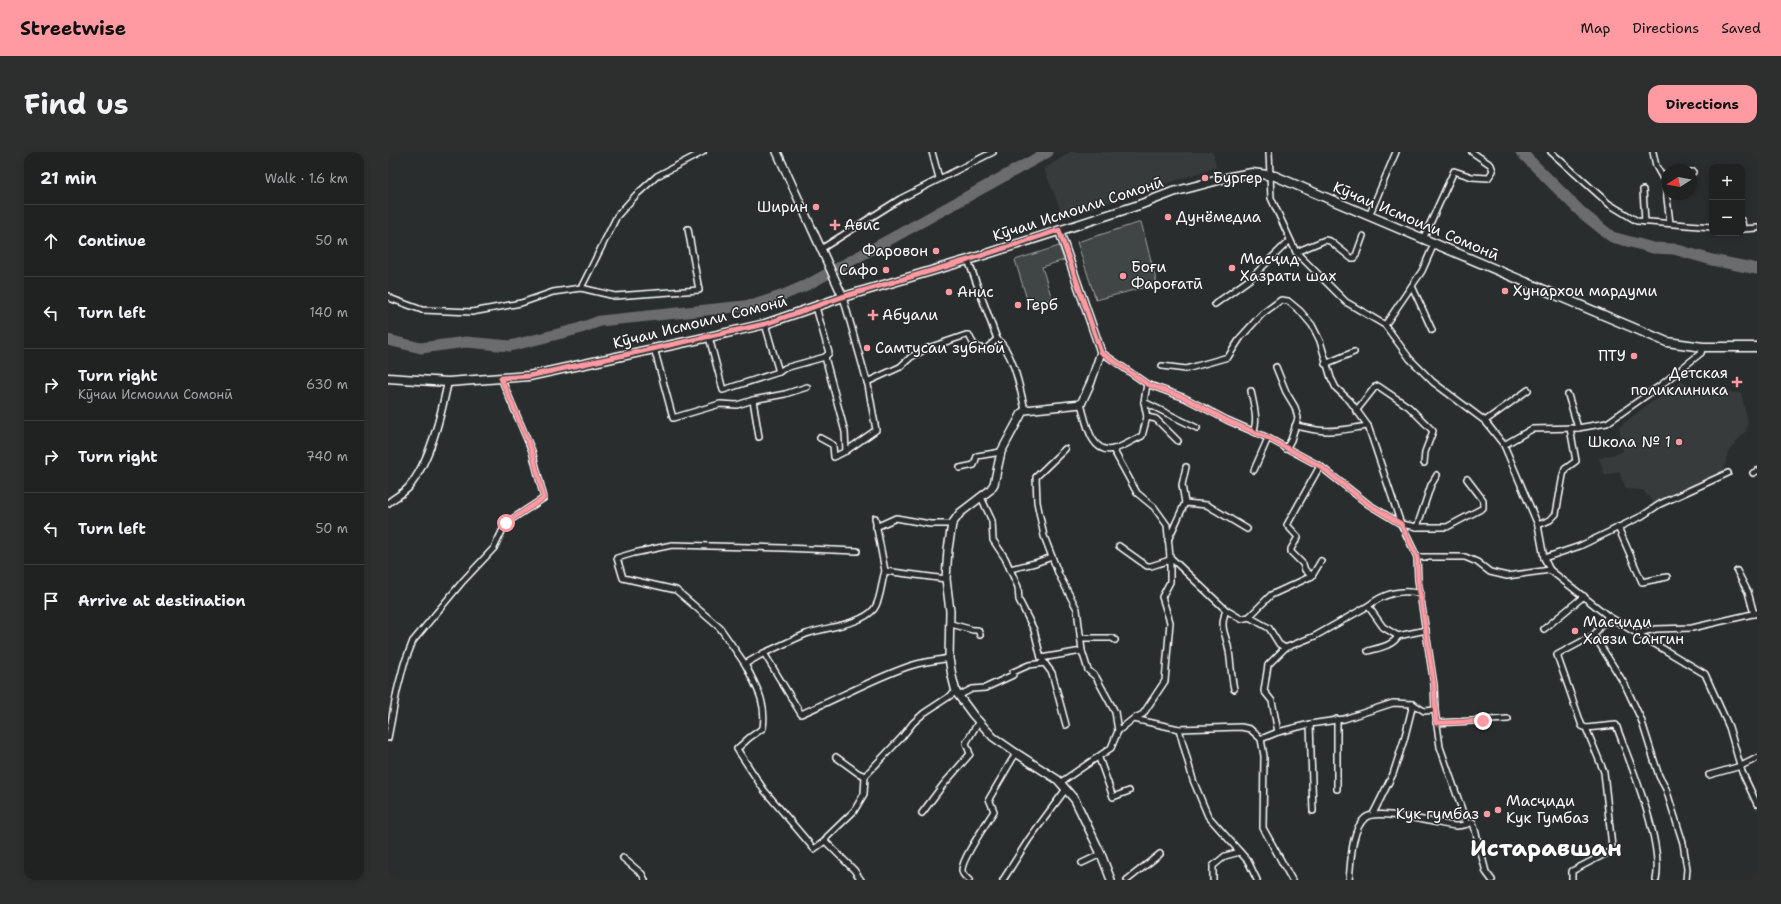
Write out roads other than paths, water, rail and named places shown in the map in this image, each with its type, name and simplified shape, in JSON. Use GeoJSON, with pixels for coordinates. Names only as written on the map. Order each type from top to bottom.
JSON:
{"type":"FeatureCollection","features":[{"type":"Feature","properties":{"kind":"main road"},"geometry":{"type":"LineString","coordinates":[[777,152],[842,294]]}},
{"type":"Feature","properties":{"kind":"main road","name":"Кӯчаи Исмоили Сомонӣ"},"geometry":{"type":"LineString","coordinates":[[388,378],[448,382],[529,376],[765,324],[816,307],[842,294],[968,260],[1139,205],[1174,192],[1230,176],[1252,173],[1270,175],[1667,342],[1703,347],[1757,347]]}},
{"type":"Feature","properties":{"kind":"main road"},"geometry":{"type":"LineString","coordinates":[[1059,230],[1101,352],[1091,382],[1081,404],[1026,410],[1022,413],[1002,452],[994,484],[990,490],[960,513],[952,524],[948,549],[946,579],[951,624],[949,658],[952,676],[958,694],[993,737],[1061,782],[1079,807],[1101,854],[1110,880]]}},
{"type":"Feature","properties":{"kind":"street"},"geometry":{"type":"LineString","coordinates":[[581,288],[617,216],[636,194],[657,176],[703,152]]}},
{"type":"Feature","properties":{"kind":"street"},"geometry":{"type":"LineString","coordinates":[[932,152],[939,178]]}},
{"type":"Feature","properties":{"kind":"street"},"geometry":{"type":"LineString","coordinates":[[821,249],[900,199],[993,152]]}},
{"type":"Feature","properties":{"kind":"street"},"geometry":{"type":"LineString","coordinates":[[1269,152],[1270,198],[1289,241],[1296,252],[1346,302],[1385,325],[1410,359],[1434,382],[1485,421],[1504,445],[1538,525],[1544,558],[1550,570],[1608,616],[1705,674],[1729,727],[1741,766],[1757,804]]}},
{"type":"Feature","properties":{"kind":"street"},"geometry":{"type":"LineString","coordinates":[[1369,216],[1396,152]]}},
{"type":"Feature","properties":{"kind":"street"},"geometry":{"type":"LineString","coordinates":[[1424,239],[1454,171],[1472,177],[1488,178],[1493,171],[1491,165],[1472,152]]}},
{"type":"Feature","properties":{"kind":"street"},"geometry":{"type":"LineString","coordinates":[[1551,152],[1609,204],[1637,221],[1709,227]]}},
{"type":"Feature","properties":{"kind":"street"},"geometry":{"type":"LineString","coordinates":[[1653,152],[1656,166],[1661,175]]}},
{"type":"Feature","properties":{"kind":"street"},"geometry":{"type":"LineString","coordinates":[[1643,190],[1645,222]]}},
{"type":"Feature","properties":{"kind":"street"},"geometry":{"type":"LineString","coordinates":[[1668,200],[1670,224]]}},
{"type":"Feature","properties":{"kind":"street"},"geometry":{"type":"LineString","coordinates":[[1745,229],[1757,228]]}},
{"type":"Feature","properties":{"kind":"street"},"geometry":{"type":"LineString","coordinates":[[388,296],[392,299],[422,310],[472,312],[521,303],[553,292],[581,288],[615,296],[699,290],[688,229]]}},
{"type":"Feature","properties":{"kind":"street"},"geometry":{"type":"LineString","coordinates":[[1296,252],[1325,240],[1330,241],[1351,258],[1355,258],[1363,236]]}},
{"type":"Feature","properties":{"kind":"street"},"geometry":{"type":"LineString","coordinates":[[1215,304],[1250,279],[1289,241]]}},
{"type":"Feature","properties":{"kind":"street"},"geometry":{"type":"LineString","coordinates":[[1385,325],[1422,271],[1434,244]]}},
{"type":"Feature","properties":{"kind":"street"},"geometry":{"type":"LineString","coordinates":[[968,260],[997,339],[1012,363],[1026,410]]}},
{"type":"Feature","properties":{"kind":"street"},"geometry":{"type":"LineString","coordinates":[[1412,286],[1432,330]]}},
{"type":"Feature","properties":{"kind":"street"},"geometry":{"type":"LineString","coordinates":[[820,438],[833,445],[834,457],[846,451],[876,430],[867,382],[842,294]]}},
{"type":"Feature","properties":{"kind":"street"},"geometry":{"type":"LineString","coordinates":[[1162,366],[1186,369],[1228,357],[1241,337],[1262,314],[1281,300],[1288,301],[1300,311],[1312,325],[1320,341],[1325,364],[1336,388],[1350,401],[1368,426],[1401,524],[1417,557],[1420,594],[1434,685],[1436,723],[1440,747],[1467,824]]}},
{"type":"Feature","properties":{"kind":"street"},"geometry":{"type":"LineString","coordinates":[[709,337],[723,390],[779,372],[785,368],[825,357],[829,353],[816,307]]}},
{"type":"Feature","properties":{"kind":"street"},"geometry":{"type":"LineString","coordinates":[[765,324],[779,372]]}},
{"type":"Feature","properties":{"kind":"street"},"geometry":{"type":"LineString","coordinates":[[867,382],[900,367],[911,358],[944,342],[969,335],[974,346],[979,349],[986,349],[997,339]]}},
{"type":"Feature","properties":{"kind":"street"},"geometry":{"type":"LineString","coordinates":[[1504,445],[1532,429],[1578,428],[1606,423],[1662,385],[1701,354],[1703,347]]}},
{"type":"Feature","properties":{"kind":"street"},"geometry":{"type":"LineString","coordinates":[[654,348],[673,418],[720,404],[737,405],[753,400],[785,394],[807,387]]}},
{"type":"Feature","properties":{"kind":"street"},"geometry":{"type":"LineString","coordinates":[[1101,352],[1147,384],[1185,398],[1226,420],[1268,438],[1320,466],[1368,504],[1401,524],[1417,527],[1447,526],[1483,508],[1483,500],[1467,479]]}},
{"type":"Feature","properties":{"kind":"street"},"geometry":{"type":"LineString","coordinates":[[1325,364],[1354,352]]}},
{"type":"Feature","properties":{"kind":"street"},"geometry":{"type":"LineString","coordinates":[[825,357],[845,432],[846,451]]}},
{"type":"Feature","properties":{"kind":"street"},"geometry":{"type":"LineString","coordinates":[[1276,367],[1286,392],[1295,407],[1298,418],[1286,449]]}},
{"type":"Feature","properties":{"kind":"street"},"geometry":{"type":"LineString","coordinates":[[388,738],[397,690],[404,664],[413,641],[462,581],[494,548],[506,523],[544,498],[532,451],[501,378]]}},
{"type":"Feature","properties":{"kind":"street"},"geometry":{"type":"LineString","coordinates":[[388,503],[407,488],[423,463],[440,422],[448,382]]}},
{"type":"Feature","properties":{"kind":"street"},"geometry":{"type":"LineString","coordinates":[[1081,404],[1092,440],[1100,447],[1113,449],[1142,436],[1146,418],[1144,402],[1147,384]]}},
{"type":"Feature","properties":{"kind":"street"},"geometry":{"type":"LineString","coordinates":[[1356,411],[1375,387],[1378,386],[1409,407],[1433,431],[1425,452],[1424,463]]}},
{"type":"Feature","properties":{"kind":"street"},"geometry":{"type":"LineString","coordinates":[[1485,421],[1528,390]]}},
{"type":"Feature","properties":{"kind":"street"},"geometry":{"type":"LineString","coordinates":[[1251,391],[1255,412],[1255,427],[1253,432]]}},
{"type":"Feature","properties":{"kind":"street"},"geometry":{"type":"LineString","coordinates":[[1568,395],[1578,428]]}},
{"type":"Feature","properties":{"kind":"street"},"geometry":{"type":"LineString","coordinates":[[753,400],[759,437]]}},
{"type":"Feature","properties":{"kind":"street"},"geometry":{"type":"LineString","coordinates":[[1144,402],[1197,428]]}},
{"type":"Feature","properties":{"kind":"street"},"geometry":{"type":"LineString","coordinates":[[1146,418],[1156,419],[1178,441]]}},
{"type":"Feature","properties":{"kind":"street"},"geometry":{"type":"LineString","coordinates":[[1295,426],[1308,427],[1317,430],[1331,430],[1368,426]]}},
{"type":"Feature","properties":{"kind":"street"},"geometry":{"type":"LineString","coordinates":[[1538,525],[1550,520],[1556,514],[1565,469],[1576,461],[1570,428]]}},
{"type":"Feature","properties":{"kind":"street"},"geometry":{"type":"LineString","coordinates":[[1254,470],[1268,438]]}},
{"type":"Feature","properties":{"kind":"street"},"geometry":{"type":"LineString","coordinates":[[1065,449],[1036,477],[1037,502],[1044,536],[1059,575],[1077,610],[1082,651],[1088,670],[1096,677],[1115,712],[1118,731]]}},
{"type":"Feature","properties":{"kind":"street"},"geometry":{"type":"LineString","coordinates":[[1061,782],[1099,758],[1111,748],[1118,731],[1133,718],[1143,714],[1165,681],[1170,622],[1162,597],[1170,582],[1170,558],[1167,525],[1154,507],[1137,493],[1113,449]]}},
{"type":"Feature","properties":{"kind":"street"},"geometry":{"type":"LineString","coordinates":[[960,468],[974,465],[977,456],[1002,452]]}},
{"type":"Feature","properties":{"kind":"street"},"geometry":{"type":"LineString","coordinates":[[1312,576],[1305,570],[1303,564],[1291,552],[1291,549],[1298,537],[1287,525],[1320,466]]}},
{"type":"Feature","properties":{"kind":"street"},"geometry":{"type":"LineString","coordinates":[[1168,541],[1185,503],[1182,485],[1186,467]]}},
{"type":"Feature","properties":{"kind":"street"},"geometry":{"type":"LineString","coordinates":[[1544,558],[1580,546],[1642,516],[1660,504],[1728,473]]}},
{"type":"Feature","properties":{"kind":"street"},"geometry":{"type":"LineString","coordinates":[[1417,527],[1431,485],[1437,475]]}},
{"type":"Feature","properties":{"kind":"street"},"geometry":{"type":"LineString","coordinates":[[981,497],[992,521],[993,540],[1005,558],[1018,587],[1019,600],[1034,630],[1041,658],[1052,673],[1066,725]]}},
{"type":"Feature","properties":{"kind":"street"},"geometry":{"type":"LineString","coordinates":[[1185,503],[1207,505],[1247,529]]}},
{"type":"Feature","properties":{"kind":"street"},"geometry":{"type":"LineString","coordinates":[[745,664],[764,653],[806,634],[859,619],[873,610],[879,600],[881,583],[885,571],[875,518]]}},
{"type":"Feature","properties":{"kind":"street"},"geometry":{"type":"LineString","coordinates":[[876,527],[896,518],[930,524],[952,524]]}},
{"type":"Feature","properties":{"kind":"street"},"geometry":{"type":"LineString","coordinates":[[1618,527],[1642,582],[1668,577]]}},
{"type":"Feature","properties":{"kind":"street"},"geometry":{"type":"LineString","coordinates":[[856,551],[672,545],[617,558],[624,578],[676,590],[720,628],[745,664],[760,694],[765,714],[763,728],[737,749],[764,790],[814,849],[825,841],[827,837],[854,811],[864,794],[865,776],[924,713],[958,694],[972,689],[985,688],[1013,675],[1013,672],[1036,664],[1045,663]]}},
{"type":"Feature","properties":{"kind":"street"},"geometry":{"type":"LineString","coordinates":[[1120,546],[1147,566],[1151,566],[1170,558]]}},
{"type":"Feature","properties":{"kind":"street"},"geometry":{"type":"LineString","coordinates":[[1010,569],[1052,557]]}},
{"type":"Feature","properties":{"kind":"street"},"geometry":{"type":"LineString","coordinates":[[1417,557],[1465,557],[1477,562],[1490,572],[1507,576],[1550,570]]}},
{"type":"Feature","properties":{"kind":"street"},"geometry":{"type":"LineString","coordinates":[[1170,558],[1226,610],[1241,619],[1249,617],[1271,595],[1312,576],[1321,561]]}},
{"type":"Feature","properties":{"kind":"street"},"geometry":{"type":"LineString","coordinates":[[885,571],[946,579]]}},
{"type":"Feature","properties":{"kind":"street"},"geometry":{"type":"LineString","coordinates":[[1637,634],[1656,629],[1692,628],[1756,613],[1748,592],[1737,571]]}},
{"type":"Feature","properties":{"kind":"street"},"geometry":{"type":"LineString","coordinates":[[1278,732],[1272,701],[1264,690],[1268,665],[1285,648],[1315,636],[1368,606],[1377,599],[1398,591],[1420,594]]}},
{"type":"Feature","properties":{"kind":"street"},"geometry":{"type":"LineString","coordinates":[[1544,629],[1584,596]]}},
{"type":"Feature","properties":{"kind":"street"},"geometry":{"type":"LineString","coordinates":[[1368,606],[1383,627],[1398,636]]}},
{"type":"Feature","properties":{"kind":"street"},"geometry":{"type":"LineString","coordinates":[[1226,610],[1222,627],[1229,651],[1229,661],[1234,688]]}},
{"type":"Feature","properties":{"kind":"street"},"geometry":{"type":"LineString","coordinates":[[1572,880],[1572,871],[1611,851],[1612,847],[1604,772],[1586,728],[1582,726],[1558,655],[1594,635],[1608,616]]}},
{"type":"Feature","properties":{"kind":"street"},"geometry":{"type":"LineString","coordinates":[[1249,617],[1268,628],[1279,644],[1285,648]]}},
{"type":"Feature","properties":{"kind":"street"},"geometry":{"type":"LineString","coordinates":[[951,624],[978,630],[980,635]]}},
{"type":"Feature","properties":{"kind":"street"},"geometry":{"type":"LineString","coordinates":[[1368,651],[1396,640],[1398,636],[1426,630]]}},
{"type":"Feature","properties":{"kind":"street"},"geometry":{"type":"LineString","coordinates":[[1594,635],[1625,685],[1641,719],[1659,776],[1666,789],[1683,842],[1687,869],[1686,880]]}},
{"type":"Feature","properties":{"kind":"street"},"geometry":{"type":"LineString","coordinates":[[1081,638],[1112,638],[1115,640]]}},
{"type":"Feature","properties":{"kind":"street"},"geometry":{"type":"LineString","coordinates":[[1036,664],[1041,658],[1082,651]]}},
{"type":"Feature","properties":{"kind":"street"},"geometry":{"type":"LineString","coordinates":[[764,653],[801,714],[830,702],[877,678],[909,666],[949,658]]}},
{"type":"Feature","properties":{"kind":"street"},"geometry":{"type":"LineString","coordinates":[[1261,739],[1278,732],[1310,724],[1344,719],[1393,703],[1413,704],[1424,711],[1435,710]]}},
{"type":"Feature","properties":{"kind":"street"},"geometry":{"type":"LineString","coordinates":[[1374,814],[1393,774],[1404,740],[1413,704]]}},
{"type":"Feature","properties":{"kind":"street"},"geometry":{"type":"LineString","coordinates":[[1133,718],[1180,729],[1241,727],[1250,729],[1261,739],[1264,756],[1263,828],[1292,880]]}},
{"type":"Feature","properties":{"kind":"street"},"geometry":{"type":"LineString","coordinates":[[1436,723],[1508,718]]}},
{"type":"Feature","properties":{"kind":"street"},"geometry":{"type":"LineString","coordinates":[[1337,719],[1337,789]]}},
{"type":"Feature","properties":{"kind":"street"},"geometry":{"type":"LineString","coordinates":[[922,813],[943,784],[970,754],[966,743],[979,720]]}},
{"type":"Feature","properties":{"kind":"street"},"geometry":{"type":"LineString","coordinates":[[1310,724],[1313,811]]}},
{"type":"Feature","properties":{"kind":"street"},"geometry":{"type":"LineString","coordinates":[[1586,728],[1616,725],[1646,809],[1657,855],[1658,869],[1656,880]]}},
{"type":"Feature","properties":{"kind":"street"},"geometry":{"type":"LineString","coordinates":[[1180,729],[1193,780],[1208,816],[1248,861],[1257,880]]}},
{"type":"Feature","properties":{"kind":"street"},"geometry":{"type":"LineString","coordinates":[[969,880],[963,875],[962,870],[970,850],[994,811],[989,799],[1016,753]]}},
{"type":"Feature","properties":{"kind":"street"},"geometry":{"type":"LineString","coordinates":[[836,757],[858,773],[865,776]]}},
{"type":"Feature","properties":{"kind":"street"},"geometry":{"type":"LineString","coordinates":[[1099,758],[1113,797],[1129,791]]}},
{"type":"Feature","properties":{"kind":"street"},"geometry":{"type":"LineString","coordinates":[[1710,775],[1741,766],[1757,758]]}},
{"type":"Feature","properties":{"kind":"street"},"geometry":{"type":"LineString","coordinates":[[1003,880],[1029,839],[1066,789]]}},
{"type":"Feature","properties":{"kind":"street"},"geometry":{"type":"LineString","coordinates":[[1349,880],[1353,844],[1359,826],[1365,818],[1374,814],[1409,818],[1455,827],[1473,822],[1486,872],[1492,880]]}},
{"type":"Feature","properties":{"kind":"street"},"geometry":{"type":"LineString","coordinates":[[825,841],[854,870],[861,880]]}},
{"type":"Feature","properties":{"kind":"street"},"geometry":{"type":"LineString","coordinates":[[1213,880],[1212,866],[1225,856],[1240,852]]}},
{"type":"Feature","properties":{"kind":"street"},"geometry":{"type":"LineString","coordinates":[[1082,863],[1101,854]]}},
{"type":"Feature","properties":{"kind":"street"},"geometry":{"type":"LineString","coordinates":[[1127,880],[1160,854]]}},
{"type":"Feature","properties":{"kind":"street"},"geometry":{"type":"LineString","coordinates":[[623,858],[642,874],[645,880]]}},
{"type":"Feature","properties":{"kind":"waterway"},"geometry":{"type":"LineString","coordinates":[[388,340],[421,348],[466,342],[510,346],[578,329],[600,321],[754,305],[781,296],[809,284],[1048,152]]}},
{"type":"Feature","properties":{"kind":"waterway"},"geometry":{"type":"LineString","coordinates":[[1521,152],[1582,213],[1612,237],[1653,248],[1674,249],[1712,260],[1757,269]]}},
{"type":"Feature","properties":{"kind":"place","name":"Бургер"},"geometry":{"type":"Point","coordinates":[1205,178]}},
{"type":"Feature","properties":{"kind":"place","name":"Ширин"},"geometry":{"type":"Point","coordinates":[816,207]}},
{"type":"Feature","properties":{"kind":"place","name":"Дунёмедиа"},"geometry":{"type":"Point","coordinates":[1168,217]}},
{"type":"Feature","properties":{"kind":"place","name":"Авис"},"geometry":{"type":"Point","coordinates":[835,225]}},
{"type":"Feature","properties":{"kind":"place","name":"Фаровон"},"geometry":{"type":"Point","coordinates":[936,251]}},
{"type":"Feature","properties":{"kind":"place","name":"Масҷид Хазрати шах"},"geometry":{"type":"Point","coordinates":[1232,268]}},
{"type":"Feature","properties":{"kind":"place","name":"Сафо"},"geometry":{"type":"Point","coordinates":[886,270]}},
{"type":"Feature","properties":{"kind":"place","name":"Боғи Фароғатӣ"},"geometry":{"type":"Point","coordinates":[1123,276]}},
{"type":"Feature","properties":{"kind":"place","name":"Хунархои мардуми"},"geometry":{"type":"Point","coordinates":[1505,291]}},
{"type":"Feature","properties":{"kind":"place","name":"Анис"},"geometry":{"type":"Point","coordinates":[949,292]}},
{"type":"Feature","properties":{"kind":"place","name":"Герб"},"geometry":{"type":"Point","coordinates":[1018,305]}},
{"type":"Feature","properties":{"kind":"place","name":"Абуали"},"geometry":{"type":"Point","coordinates":[873,315]}},
{"type":"Feature","properties":{"kind":"place","name":"Самтусаи зубной"},"geometry":{"type":"Point","coordinates":[867,348]}},
{"type":"Feature","properties":{"kind":"place","name":"ПТУ"},"geometry":{"type":"Point","coordinates":[1634,356]}},
{"type":"Feature","properties":{"kind":"place","name":"Детская поликлиника"},"geometry":{"type":"Point","coordinates":[1737,382]}},
{"type":"Feature","properties":{"kind":"place","name":"Школа № 1"},"geometry":{"type":"Point","coordinates":[1679,442]}},
{"type":"Feature","properties":{"kind":"place","name":"Масҷиди Хавзи Сангин"},"geometry":{"type":"Point","coordinates":[1575,631]}},
{"type":"Feature","properties":{"kind":"place","name":"Масҷиди Кук Гумбаз"},"geometry":{"type":"Point","coordinates":[1498,810]}},
{"type":"Feature","properties":{"kind":"place","name":"Кук гумбаз"},"geometry":{"type":"Point","coordinates":[1487,814]}},
{"type":"Feature","properties":{"kind":"district","name":"Истаравшан"},"geometry":{"type":"Point","coordinates":[1546,848]}}]}
